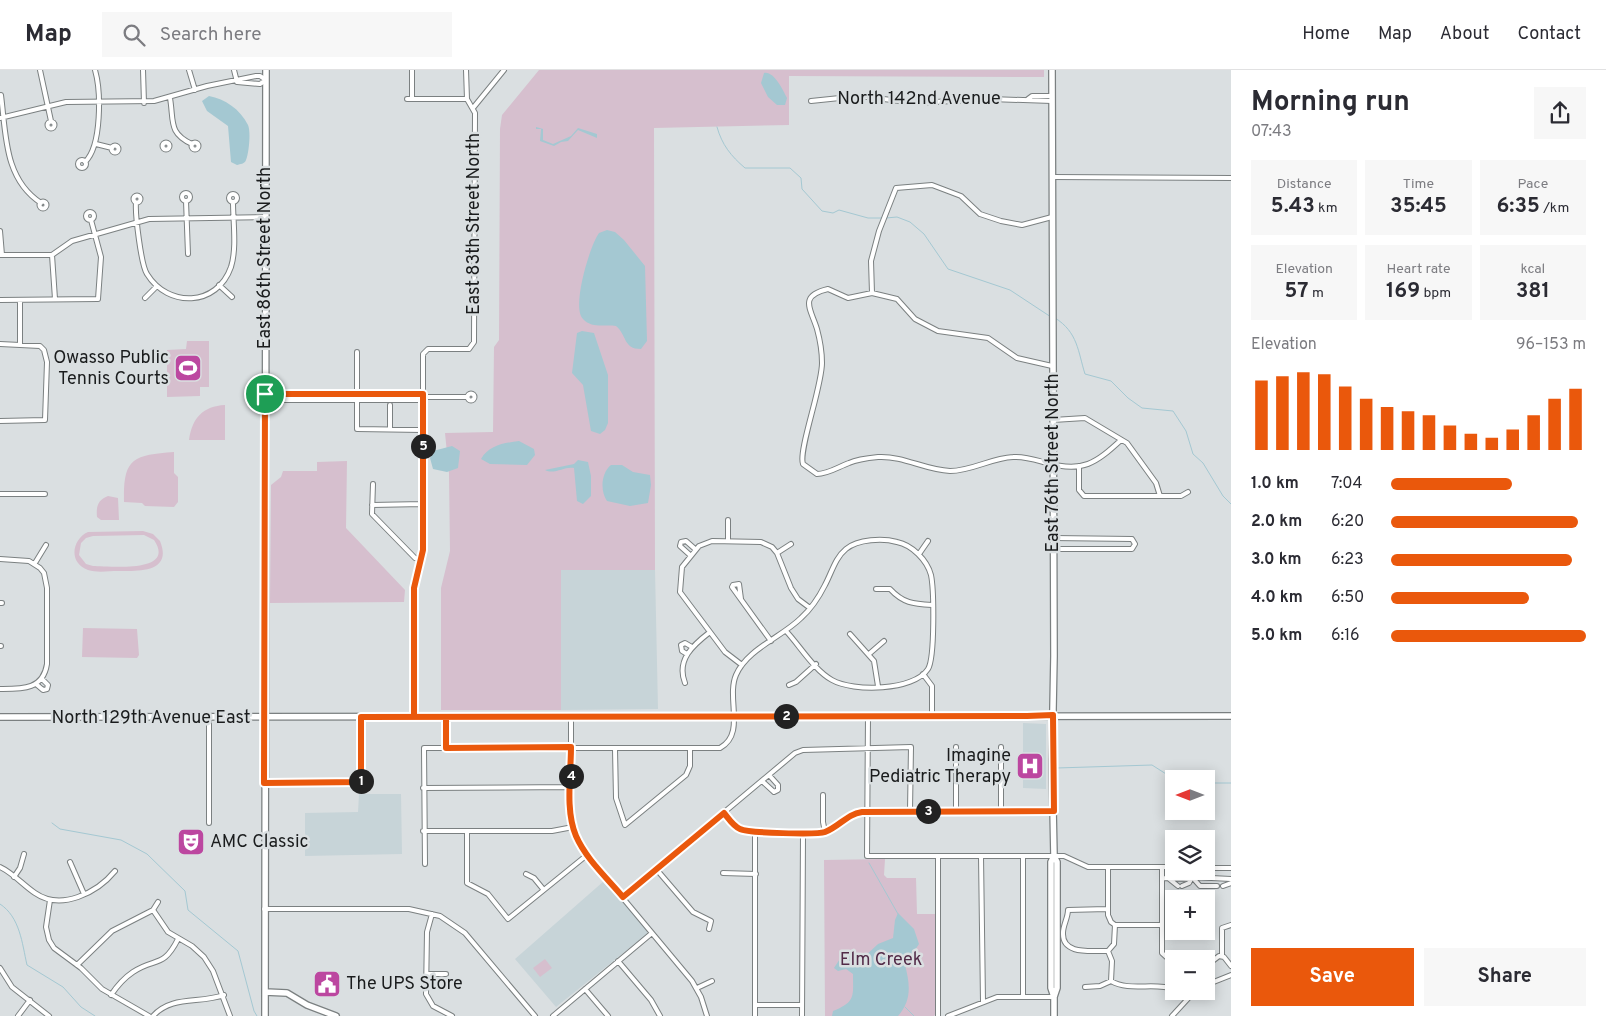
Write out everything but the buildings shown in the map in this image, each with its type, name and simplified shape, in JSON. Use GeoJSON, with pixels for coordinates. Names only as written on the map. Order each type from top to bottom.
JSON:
{"type":"FeatureCollection","features":[{"type":"Feature","properties":{"kind":"main road","name":"East 86th Street North"},"geometry":{"type":"LineString","coordinates":[[265,1016],[266,70]]}},
{"type":"Feature","properties":{"kind":"main road","name":"East 76th Street North"},"geometry":{"type":"LineString","coordinates":[[1052,70],[1053,715],[1054,856],[1057,862],[1057,988],[1054,997],[1054,1016]]}},
{"type":"Feature","properties":{"kind":"main road","name":"North 129th Avenue East"},"geometry":{"type":"LineString","coordinates":[[0,718],[1231,716]]}},
{"type":"Feature","properties":{"kind":"main road"},"geometry":{"type":"LineString","coordinates":[[265,992],[287,993],[307,1005],[336,1016]]}},
{"type":"Feature","properties":{"kind":"street"},"geometry":{"type":"LineString","coordinates":[[40,70],[51,121]]}},
{"type":"Feature","properties":{"kind":"street"},"geometry":{"type":"LineString","coordinates":[[85,162],[92,155],[96,144],[98,85],[95,70]]}},
{"type":"Feature","properties":{"kind":"street"},"geometry":{"type":"LineString","coordinates":[[143,70],[144,102]]}},
{"type":"Feature","properties":{"kind":"street"},"geometry":{"type":"LineString","coordinates":[[189,70],[195,90]]}},
{"type":"Feature","properties":{"kind":"street"},"geometry":{"type":"LineString","coordinates":[[234,70],[237,82]]}},
{"type":"Feature","properties":{"kind":"street"},"geometry":{"type":"LineString","coordinates":[[412,70],[410,99],[466,99],[466,70]]}},
{"type":"Feature","properties":{"kind":"street"},"geometry":{"type":"LineString","coordinates":[[473,108],[504,70]]}},
{"type":"Feature","properties":{"kind":"street"},"geometry":{"type":"LineString","coordinates":[[2,118],[66,102],[144,102],[170,98],[195,90],[260,76],[266,80],[260,84],[237,82]]}},
{"type":"Feature","properties":{"kind":"street"},"geometry":{"type":"LineString","coordinates":[[1,95],[2,118],[7,149],[13,170],[25,190],[41,203]]}},
{"type":"Feature","properties":{"kind":"street","name":"North 142nd Avenue"},"geometry":{"type":"LineString","coordinates":[[811,101],[859,96],[916,102],[1028,99],[1032,96],[1052,99]]}},
{"type":"Feature","properties":{"kind":"street"},"geometry":{"type":"LineString","coordinates":[[170,98],[173,127],[178,136],[192,144]]}},
{"type":"Feature","properties":{"kind":"street","name":"East 83th Street North"},"geometry":{"type":"LineString","coordinates":[[423,397],[423,354],[425,349],[469,349],[474,342],[473,108],[466,99]]}},
{"type":"Feature","properties":{"kind":"street"},"geometry":{"type":"LineString","coordinates":[[169,144],[178,136]]}},
{"type":"Feature","properties":{"kind":"street"},"geometry":{"type":"LineString","coordinates":[[96,144],[112,148]]}},
{"type":"Feature","properties":{"kind":"street"},"geometry":{"type":"LineString","coordinates":[[1052,177],[1231,178]]}},
{"type":"Feature","properties":{"kind":"street"},"geometry":{"type":"LineString","coordinates":[[872,293],[872,260],[879,231],[896,188],[932,185],[961,196],[980,214],[1001,222],[1022,225],[1052,217]]}},
{"type":"Feature","properties":{"kind":"street"},"geometry":{"type":"LineString","coordinates":[[186,201],[188,254]]}},
{"type":"Feature","properties":{"kind":"street"},"geometry":{"type":"LineString","coordinates":[[136,203],[143,266],[147,275],[157,286],[172,296],[188,299],[203,296],[218,285],[228,273],[232,262],[233,202]]}},
{"type":"Feature","properties":{"kind":"street"},"geometry":{"type":"LineString","coordinates":[[0,231],[1,255],[52,255],[72,240],[137,222],[187,217],[266,217]]}},
{"type":"Feature","properties":{"kind":"street"},"geometry":{"type":"LineString","coordinates":[[0,300],[98,299],[101,257],[91,220]]}},
{"type":"Feature","properties":{"kind":"street"},"geometry":{"type":"LineString","coordinates":[[52,255],[54,299]]}},
{"type":"Feature","properties":{"kind":"street"},"geometry":{"type":"LineString","coordinates":[[218,285],[232,298]]}},
{"type":"Feature","properties":{"kind":"street"},"geometry":{"type":"LineString","coordinates":[[145,298],[157,286]]}},
{"type":"Feature","properties":{"kind":"street"},"geometry":{"type":"LineString","coordinates":[[1052,366],[1017,358],[988,338],[938,331],[915,319],[897,299],[872,293],[848,298],[828,289],[814,293],[808,308],[818,335],[822,367],[817,397],[802,452],[802,461],[806,468],[821,474],[856,460],[885,457],[949,471],[969,469],[1012,457],[1032,459],[1053,465],[1079,466],[1097,462],[1122,440]]}},
{"type":"Feature","properties":{"kind":"street"},"geometry":{"type":"LineString","coordinates":[[20,300],[20,344]]}},
{"type":"Feature","properties":{"kind":"street"},"geometry":{"type":"LineString","coordinates":[[0,344],[40,346],[44,350],[47,362],[45,420],[0,421]]}},
{"type":"Feature","properties":{"kind":"street"},"geometry":{"type":"LineString","coordinates":[[357,352],[356,429],[423,430]]}},
{"type":"Feature","properties":{"kind":"street"},"geometry":{"type":"LineString","coordinates":[[265,397],[357,393],[423,397]]}},
{"type":"Feature","properties":{"kind":"street"},"geometry":{"type":"LineString","coordinates":[[265,397],[357,400],[467,397]]}},
{"type":"Feature","properties":{"kind":"street"},"geometry":{"type":"LineString","coordinates":[[414,717],[414,588],[423,550],[423,397]]}},
{"type":"Feature","properties":{"kind":"street"},"geometry":{"type":"LineString","coordinates":[[390,405],[390,430]]}},
{"type":"Feature","properties":{"kind":"street"},"geometry":{"type":"LineString","coordinates":[[1053,420],[1086,418],[1122,440],[1133,450],[1156,482],[1160,496]]}},
{"type":"Feature","properties":{"kind":"street"},"geometry":{"type":"LineString","coordinates":[[1079,466],[1081,494],[1181,496],[1188,492]]}},
{"type":"Feature","properties":{"kind":"street"},"geometry":{"type":"LineString","coordinates":[[373,484],[372,514],[415,558],[420,560]]}},
{"type":"Feature","properties":{"kind":"street"},"geometry":{"type":"LineString","coordinates":[[0,494],[45,494]]}},
{"type":"Feature","properties":{"kind":"street"},"geometry":{"type":"LineString","coordinates":[[372,505],[423,504]]}},
{"type":"Feature","properties":{"kind":"street"},"geometry":{"type":"LineString","coordinates":[[728,520],[728,541]]}},
{"type":"Feature","properties":{"kind":"street"},"geometry":{"type":"LineString","coordinates":[[1054,538],[1132,539],[1136,544],[1132,549],[1054,549]]}},
{"type":"Feature","properties":{"kind":"street"},"geometry":{"type":"LineString","coordinates":[[1086,539],[1086,549]]}},
{"type":"Feature","properties":{"kind":"street"},"geometry":{"type":"LineString","coordinates":[[1113,539],[1113,549]]}},
{"type":"Feature","properties":{"kind":"street"},"geometry":{"type":"LineString","coordinates":[[690,555],[680,546],[682,542],[686,541],[695,549]]}},
{"type":"Feature","properties":{"kind":"street"},"geometry":{"type":"LineString","coordinates":[[742,665],[725,652],[680,592],[680,574],[695,549],[710,542],[728,541],[760,542],[772,547],[777,553],[791,588],[810,608]]}},
{"type":"Feature","properties":{"kind":"street"},"geometry":{"type":"LineString","coordinates":[[425,864],[423,830],[424,748],[571,747],[615,749],[717,748],[723,746],[733,734],[733,686],[742,665],[810,608],[826,583],[835,562],[846,549],[862,542],[891,541],[907,546],[919,554],[930,574],[932,659],[923,674],[904,684],[854,686],[839,683],[826,676],[786,630]]}},
{"type":"Feature","properties":{"kind":"street"},"geometry":{"type":"LineString","coordinates":[[919,554],[928,541]]}},
{"type":"Feature","properties":{"kind":"street"},"geometry":{"type":"LineString","coordinates":[[777,553],[791,544]]}},
{"type":"Feature","properties":{"kind":"street"},"geometry":{"type":"LineString","coordinates":[[35,564],[46,545]]}},
{"type":"Feature","properties":{"kind":"street"},"geometry":{"type":"LineString","coordinates":[[0,559],[22,560],[35,564],[44,573],[47,588],[47,664],[39,681],[24,689],[0,688]]}},
{"type":"Feature","properties":{"kind":"street"},"geometry":{"type":"LineString","coordinates":[[876,589],[890,590],[903,601],[910,604],[932,605]]}},
{"type":"Feature","properties":{"kind":"street"},"geometry":{"type":"LineString","coordinates":[[741,599],[771,641]]}},
{"type":"Feature","properties":{"kind":"street"},"geometry":{"type":"LineString","coordinates":[[685,683],[682,674],[687,654],[692,647],[710,632]]}},
{"type":"Feature","properties":{"kind":"street"},"geometry":{"type":"LineString","coordinates":[[850,634],[869,654],[876,666],[878,686]]}},
{"type":"Feature","properties":{"kind":"street"},"geometry":{"type":"LineString","coordinates":[[869,654],[884,642]]}},
{"type":"Feature","properties":{"kind":"street"},"geometry":{"type":"LineString","coordinates":[[687,654],[682,650],[681,645],[685,643],[692,647]]}},
{"type":"Feature","properties":{"kind":"street"},"geometry":{"type":"LineString","coordinates":[[789,685],[796,682],[816,664]]}},
{"type":"Feature","properties":{"kind":"street"},"geometry":{"type":"LineString","coordinates":[[923,674],[932,686],[932,716]]}},
{"type":"Feature","properties":{"kind":"street"},"geometry":{"type":"LineString","coordinates":[[868,716],[868,856],[1054,856],[1072,858],[1088,867],[1162,867],[1162,954],[1165,956]]}},
{"type":"Feature","properties":{"kind":"street"},"geometry":{"type":"LineString","coordinates":[[264,783],[361,782],[361,717]]}},
{"type":"Feature","properties":{"kind":"street"},"geometry":{"type":"LineString","coordinates":[[446,717],[446,748]]}},
{"type":"Feature","properties":{"kind":"street"},"geometry":{"type":"LineString","coordinates":[[571,717],[571,788],[574,827],[587,855],[697,988],[707,1016]]}},
{"type":"Feature","properties":{"kind":"street"},"geometry":{"type":"LineString","coordinates":[[209,718],[209,823]]}},
{"type":"Feature","properties":{"kind":"street"},"geometry":{"type":"LineString","coordinates":[[615,749],[616,798],[625,825],[686,775],[690,766],[690,748]]}},
{"type":"Feature","properties":{"kind":"street"},"geometry":{"type":"LineString","coordinates":[[623,897],[790,757],[807,749],[911,748],[910,811]]}},
{"type":"Feature","properties":{"kind":"street"},"geometry":{"type":"LineString","coordinates":[[956,748],[956,811]]}},
{"type":"Feature","properties":{"kind":"street"},"geometry":{"type":"LineString","coordinates":[[1001,748],[1001,811]]}},
{"type":"Feature","properties":{"kind":"street"},"geometry":{"type":"LineString","coordinates":[[762,781],[774,792],[778,790],[778,785],[769,775]]}},
{"type":"Feature","properties":{"kind":"street"},"geometry":{"type":"LineString","coordinates":[[423,788],[571,788]]}},
{"type":"Feature","properties":{"kind":"street"},"geometry":{"type":"LineString","coordinates":[[823,795],[825,832]]}},
{"type":"Feature","properties":{"kind":"street"},"geometry":{"type":"LineString","coordinates":[[724,813],[738,828],[755,832],[803,835],[825,832],[852,814],[868,811],[1054,811]]}},
{"type":"Feature","properties":{"kind":"street"},"geometry":{"type":"LineString","coordinates":[[423,830],[552,831],[574,827]]}},
{"type":"Feature","properties":{"kind":"street"},"geometry":{"type":"LineString","coordinates":[[467,831],[467,883],[488,894],[508,919],[587,855]]}},
{"type":"Feature","properties":{"kind":"street"},"geometry":{"type":"LineString","coordinates":[[755,832],[756,1016]]}},
{"type":"Feature","properties":{"kind":"street"},"geometry":{"type":"LineString","coordinates":[[802,1016],[803,835]]}},
{"type":"Feature","properties":{"kind":"street"},"geometry":{"type":"LineString","coordinates":[[14,876],[20,868],[24,854]]}},
{"type":"Feature","properties":{"kind":"street"},"geometry":{"type":"LineString","coordinates":[[938,856],[938,1016]]}},
{"type":"Feature","properties":{"kind":"street"},"geometry":{"type":"LineString","coordinates":[[981,856],[983,1002]]}},
{"type":"Feature","properties":{"kind":"street"},"geometry":{"type":"LineString","coordinates":[[1023,997],[1024,856]]}},
{"type":"Feature","properties":{"kind":"street"},"geometry":{"type":"LineString","coordinates":[[70,862],[84,894]]}},
{"type":"Feature","properties":{"kind":"street"},"geometry":{"type":"LineString","coordinates":[[0,868],[14,876],[35,894],[50,900],[67,900],[84,894],[104,883],[115,872]]}},
{"type":"Feature","properties":{"kind":"street"},"geometry":{"type":"LineString","coordinates":[[1108,868],[1108,918],[1116,924],[1162,925]]}},
{"type":"Feature","properties":{"kind":"street"},"geometry":{"type":"LineString","coordinates":[[1215,868],[1231,868]]}},
{"type":"Feature","properties":{"kind":"street"},"geometry":{"type":"LineString","coordinates":[[657,870],[693,912],[711,921],[709,929]]}},
{"type":"Feature","properties":{"kind":"street"},"geometry":{"type":"LineString","coordinates":[[722,873],[756,874]]}},
{"type":"Feature","properties":{"kind":"street"},"geometry":{"type":"LineString","coordinates":[[526,874],[534,878],[543,889]]}},
{"type":"Feature","properties":{"kind":"street"},"geometry":{"type":"LineString","coordinates":[[1215,878],[1231,879]]}},
{"type":"Feature","properties":{"kind":"street"},"geometry":{"type":"LineString","coordinates":[[1171,880],[1180,886],[1189,883],[1190,880]]}},
{"type":"Feature","properties":{"kind":"street"},"geometry":{"type":"LineString","coordinates":[[1195,880],[1200,886],[1217,886]]}},
{"type":"Feature","properties":{"kind":"street"},"geometry":{"type":"LineString","coordinates":[[1223,886],[1231,884]]}},
{"type":"Feature","properties":{"kind":"street"},"geometry":{"type":"LineString","coordinates":[[50,900],[46,927],[49,940],[58,952],[77,965],[111,995],[151,1016],[162,1007],[171,1003],[202,1001],[224,995]]}},
{"type":"Feature","properties":{"kind":"street"},"geometry":{"type":"LineString","coordinates":[[77,965],[112,931],[154,910],[158,902]]}},
{"type":"Feature","properties":{"kind":"street"},"geometry":{"type":"LineString","coordinates":[[264,909],[409,909],[432,914],[451,922],[469,938],[535,1016]]}},
{"type":"Feature","properties":{"kind":"street"},"geometry":{"type":"LineString","coordinates":[[1107,909],[1068,910],[1063,936],[1068,947],[1077,950],[1108,950],[1114,944],[1116,924]]}},
{"type":"Feature","properties":{"kind":"street"},"geometry":{"type":"LineString","coordinates":[[154,910],[165,928],[178,939],[192,946],[204,957],[224,995],[230,1016]]}},
{"type":"Feature","properties":{"kind":"street"},"geometry":{"type":"LineString","coordinates":[[432,914],[427,932],[426,994],[434,1006],[452,1016]]}},
{"type":"Feature","properties":{"kind":"street"},"geometry":{"type":"LineString","coordinates":[[1231,925],[1222,928],[1222,956],[1231,966]]}},
{"type":"Feature","properties":{"kind":"street"},"geometry":{"type":"LineString","coordinates":[[553,1016],[652,932]]}},
{"type":"Feature","properties":{"kind":"street"},"geometry":{"type":"LineString","coordinates":[[111,995],[121,982],[133,972],[163,960],[178,939]]}},
{"type":"Feature","properties":{"kind":"street"},"geometry":{"type":"LineString","coordinates":[[1108,950],[1112,961],[1111,981]]}},
{"type":"Feature","properties":{"kind":"street"},"geometry":{"type":"LineString","coordinates":[[1215,960],[1222,956]]}},
{"type":"Feature","properties":{"kind":"street"},"geometry":{"type":"LineString","coordinates":[[618,960],[651,1000],[660,1016]]}},
{"type":"Feature","properties":{"kind":"street"},"geometry":{"type":"LineString","coordinates":[[0,968],[1,973],[12,987],[49,1016]]}},
{"type":"Feature","properties":{"kind":"street"},"geometry":{"type":"LineString","coordinates":[[426,974],[446,974]]}},
{"type":"Feature","properties":{"kind":"street"},"geometry":{"type":"LineString","coordinates":[[1215,981],[1231,975]]}},
{"type":"Feature","properties":{"kind":"street"},"geometry":{"type":"LineString","coordinates":[[697,988],[712,981]]}},
{"type":"Feature","properties":{"kind":"street"},"geometry":{"type":"LineString","coordinates":[[1085,987],[1100,986],[1111,981]]}},
{"type":"Feature","properties":{"kind":"street"},"geometry":{"type":"LineString","coordinates":[[1111,981],[1121,986],[1165,987]]}},
{"type":"Feature","properties":{"kind":"street"},"geometry":{"type":"LineString","coordinates":[[585,989],[608,1016]]}},
{"type":"Feature","properties":{"kind":"street"},"geometry":{"type":"LineString","coordinates":[[948,1016],[997,997],[1054,997]]}},
{"type":"Feature","properties":{"kind":"street"},"geometry":{"type":"LineString","coordinates":[[18,1016],[30,1000]]}},
{"type":"Feature","properties":{"kind":"street"},"geometry":{"type":"LineString","coordinates":[[1172,1016],[1186,1000]]}},
{"type":"Feature","properties":{"kind":"street"},"geometry":{"type":"LineString","coordinates":[[755,1005],[802,1005]]}},
{"type":"Feature","properties":{"kind":"shaded area"},"geometry":{"type":"Polygon","coordinates":[[[561,570],[655,570],[658,709],[561,710],[561,570]]]}},
{"type":"Feature","properties":{"kind":"shaded area"},"geometry":{"type":"Polygon","coordinates":[[[1023,723],[1046,724],[1046,789],[1023,788],[1023,723]]]}},
{"type":"Feature","properties":{"kind":"shaded area"},"geometry":{"type":"Polygon","coordinates":[[[359,794],[401,794],[402,854],[305,856],[305,813],[358,812],[359,794]]]}},
{"type":"Feature","properties":{"kind":"shaded area"},"geometry":{"type":"Polygon","coordinates":[[[604,881],[647,930],[647,934],[556,1007],[515,959],[604,881]]]}},
{"type":"Feature","properties":{"kind":"green space"},"geometry":{"type":"Polygon","coordinates":[[[539,70],[1044,70],[1044,77],[789,76],[789,125],[654,128],[655,570],[561,570],[561,710],[441,710],[441,588],[450,551],[449,473],[445,433],[493,432],[494,347],[499,340],[500,129],[502,115],[539,70]]]}},
{"type":"Feature","properties":{"kind":"green space","name":"Owasso Public Tennis Courts"},"geometry":{"type":"Polygon","coordinates":[[[187,341],[209,341],[209,387],[200,387],[200,396],[167,397],[167,350],[186,349],[187,341]]]}},
{"type":"Feature","properties":{"kind":"green space"},"geometry":{"type":"Polygon","coordinates":[[[225,405],[225,440],[189,440],[193,425],[200,415],[211,408],[225,405]]]}},
{"type":"Feature","properties":{"kind":"green space"},"geometry":{"type":"Polygon","coordinates":[[[174,452],[174,473],[178,477],[178,502],[174,507],[145,506],[142,503],[124,502],[125,476],[133,462],[148,455],[174,452]]]}},
{"type":"Feature","properties":{"kind":"green space"},"geometry":{"type":"Polygon","coordinates":[[[347,461],[346,528],[405,590],[404,602],[270,603],[271,485],[281,477],[283,471],[317,471],[317,462],[347,461]]]}},
{"type":"Feature","properties":{"kind":"green space"},"geometry":{"type":"Polygon","coordinates":[[[108,496],[118,498],[119,520],[101,520],[97,517],[98,504],[108,496]]]}},
{"type":"Feature","properties":{"kind":"green space"},"geometry":{"type":"Polygon","coordinates":[[[143,531],[153,534],[160,541],[163,551],[162,559],[158,565],[144,570],[99,572],[88,570],[77,562],[74,551],[78,540],[88,532],[143,531]],[[144,535],[93,536],[86,538],[81,543],[79,555],[86,564],[93,566],[138,566],[149,563],[156,558],[159,551],[154,540],[144,535]]]}},
{"type":"Feature","properties":{"kind":"green space"},"geometry":{"type":"Polygon","coordinates":[[[83,628],[137,629],[139,655],[137,658],[82,657],[83,628]]]}},
{"type":"Feature","properties":{"kind":"green space","name":"Elm Creek"},"geometry":{"type":"Polygon","coordinates":[[[885,859],[884,875],[887,878],[916,878],[917,914],[936,914],[936,1013],[934,1016],[825,1016],[824,860],[885,859]]]}},
{"type":"Feature","properties":{"kind":"green space"},"geometry":{"type":"Polygon","coordinates":[[[545,959],[552,968],[540,977],[533,968],[545,959]]]}},
{"type":"Feature","properties":{"kind":"water"},"geometry":{"type":"Polygon","coordinates":[[[764,73],[768,73],[775,78],[781,86],[787,98],[785,105],[777,105],[768,97],[761,83],[764,73]]]}},
{"type":"Feature","properties":{"kind":"water"},"geometry":{"type":"Polygon","coordinates":[[[209,96],[232,106],[245,119],[249,132],[249,147],[244,163],[237,165],[231,162],[228,126],[207,111],[202,101],[209,96]]]}},
{"type":"Feature","properties":{"kind":"water"},"geometry":{"type":"Polygon","coordinates":[[[536,127],[543,129],[543,140],[553,144],[571,136],[578,128],[597,134],[597,138],[578,130],[568,141],[554,146],[540,141],[541,129],[536,129],[536,127]]]}},
{"type":"Feature","properties":{"kind":"water"},"geometry":{"type":"Polygon","coordinates":[[[607,230],[615,232],[624,240],[645,266],[647,341],[641,349],[631,347],[616,326],[590,324],[583,319],[580,313],[580,290],[591,250],[599,233],[607,230]]]}},
{"type":"Feature","properties":{"kind":"water"},"geometry":{"type":"Polygon","coordinates":[[[582,331],[594,333],[608,375],[608,423],[605,430],[600,434],[591,431],[583,385],[572,373],[577,333],[582,331]]]}},
{"type":"Feature","properties":{"kind":"water"},"geometry":{"type":"Polygon","coordinates":[[[519,441],[534,449],[535,455],[527,465],[490,464],[481,459],[484,454],[493,448],[502,444],[519,441]]]}},
{"type":"Feature","properties":{"kind":"water"},"geometry":{"type":"Polygon","coordinates":[[[452,446],[460,451],[458,468],[447,472],[433,469],[430,458],[433,451],[452,446]]]}},
{"type":"Feature","properties":{"kind":"water"},"geometry":{"type":"Polygon","coordinates":[[[578,460],[588,462],[591,476],[591,496],[583,504],[577,501],[574,468],[552,472],[545,470],[574,464],[578,460]]]}},
{"type":"Feature","properties":{"kind":"water"},"geometry":{"type":"Polygon","coordinates":[[[611,465],[622,465],[633,472],[650,475],[651,485],[648,503],[630,506],[607,501],[603,492],[603,477],[611,465]]]}},
{"type":"Feature","properties":{"kind":"water"},"geometry":{"type":"Polygon","coordinates":[[[898,913],[914,929],[919,944],[905,965],[909,992],[903,1010],[898,1016],[832,1016],[833,1011],[846,1005],[853,993],[853,974],[846,969],[838,971],[834,968],[845,951],[851,951],[857,960],[862,959],[878,944],[893,938],[895,920],[898,913]]]}},
{"type":"Feature","properties":{"kind":"waterway","name":"Elm Creek"},"geometry":{"type":"LineString","coordinates":[[717,127],[728,150],[745,168],[790,168],[801,178],[802,189],[822,211],[833,213],[839,210],[868,218],[882,218]]}},
{"type":"Feature","properties":{"kind":"waterway","name":"Elm Creek"},"geometry":{"type":"LineString","coordinates":[[886,218],[897,217],[910,222],[924,234],[948,269],[1010,290],[1051,317]]}},
{"type":"Feature","properties":{"kind":"waterway","name":"Elm Creek"},"geometry":{"type":"LineString","coordinates":[[1055,318],[1073,336],[1085,374],[1111,381],[1128,398],[1142,408],[1173,411],[1186,431],[1193,454],[1203,463],[1223,496],[1231,504]]}},
{"type":"Feature","properties":{"kind":"waterway"},"geometry":{"type":"LineString","coordinates":[[1057,768],[1152,765],[1165,773]]}},
{"type":"Feature","properties":{"kind":"waterway"},"geometry":{"type":"LineString","coordinates":[[1215,783],[1231,783]]}},
{"type":"Feature","properties":{"kind":"waterway"},"geometry":{"type":"LineString","coordinates":[[52,823],[60,829],[121,840],[147,854],[185,891],[188,910],[238,951],[257,1016]]}},
{"type":"Feature","properties":{"kind":"waterway"},"geometry":{"type":"LineString","coordinates":[[869,863],[898,914]]}},
{"type":"Feature","properties":{"kind":"waterway"},"geometry":{"type":"LineString","coordinates":[[0,904],[7,909],[16,923],[22,939],[27,965],[63,987],[81,1007],[95,1016]]}},
{"type":"Feature","properties":{"kind":"waterway"},"geometry":{"type":"LineString","coordinates":[[905,1007],[914,1016]]}},
{"type":"Feature","properties":{"kind":"place","name":"Owasso Public Tennis Courts"},"geometry":{"type":"Point","coordinates":[188,368]}},
{"type":"Feature","properties":{"kind":"place","name":"Imagine Pediatric Therapy"},"geometry":{"type":"Point","coordinates":[1030,766]}},
{"type":"Feature","properties":{"kind":"place","name":"AMC Classic"},"geometry":{"type":"Point","coordinates":[191,842]}},
{"type":"Feature","properties":{"kind":"place","name":"The UPS Store"},"geometry":{"type":"Point","coordinates":[327,984]}},
{"type":"Feature","properties":{"kind":"route"},"geometry":{"type":"LineString","coordinates":[[265,394],[264,783],[361,782],[361,717],[378,717],[414,717],[446,717],[566,717],[624,716],[694,717],[1053,715],[1054,811],[857,812],[848,816],[831,830],[815,835],[789,832],[747,832],[738,828],[724,813],[623,897],[587,855],[576,836],[571,809],[571,747],[446,748],[446,717],[414,717],[414,588],[423,550],[423,394],[265,394]]}}]}
